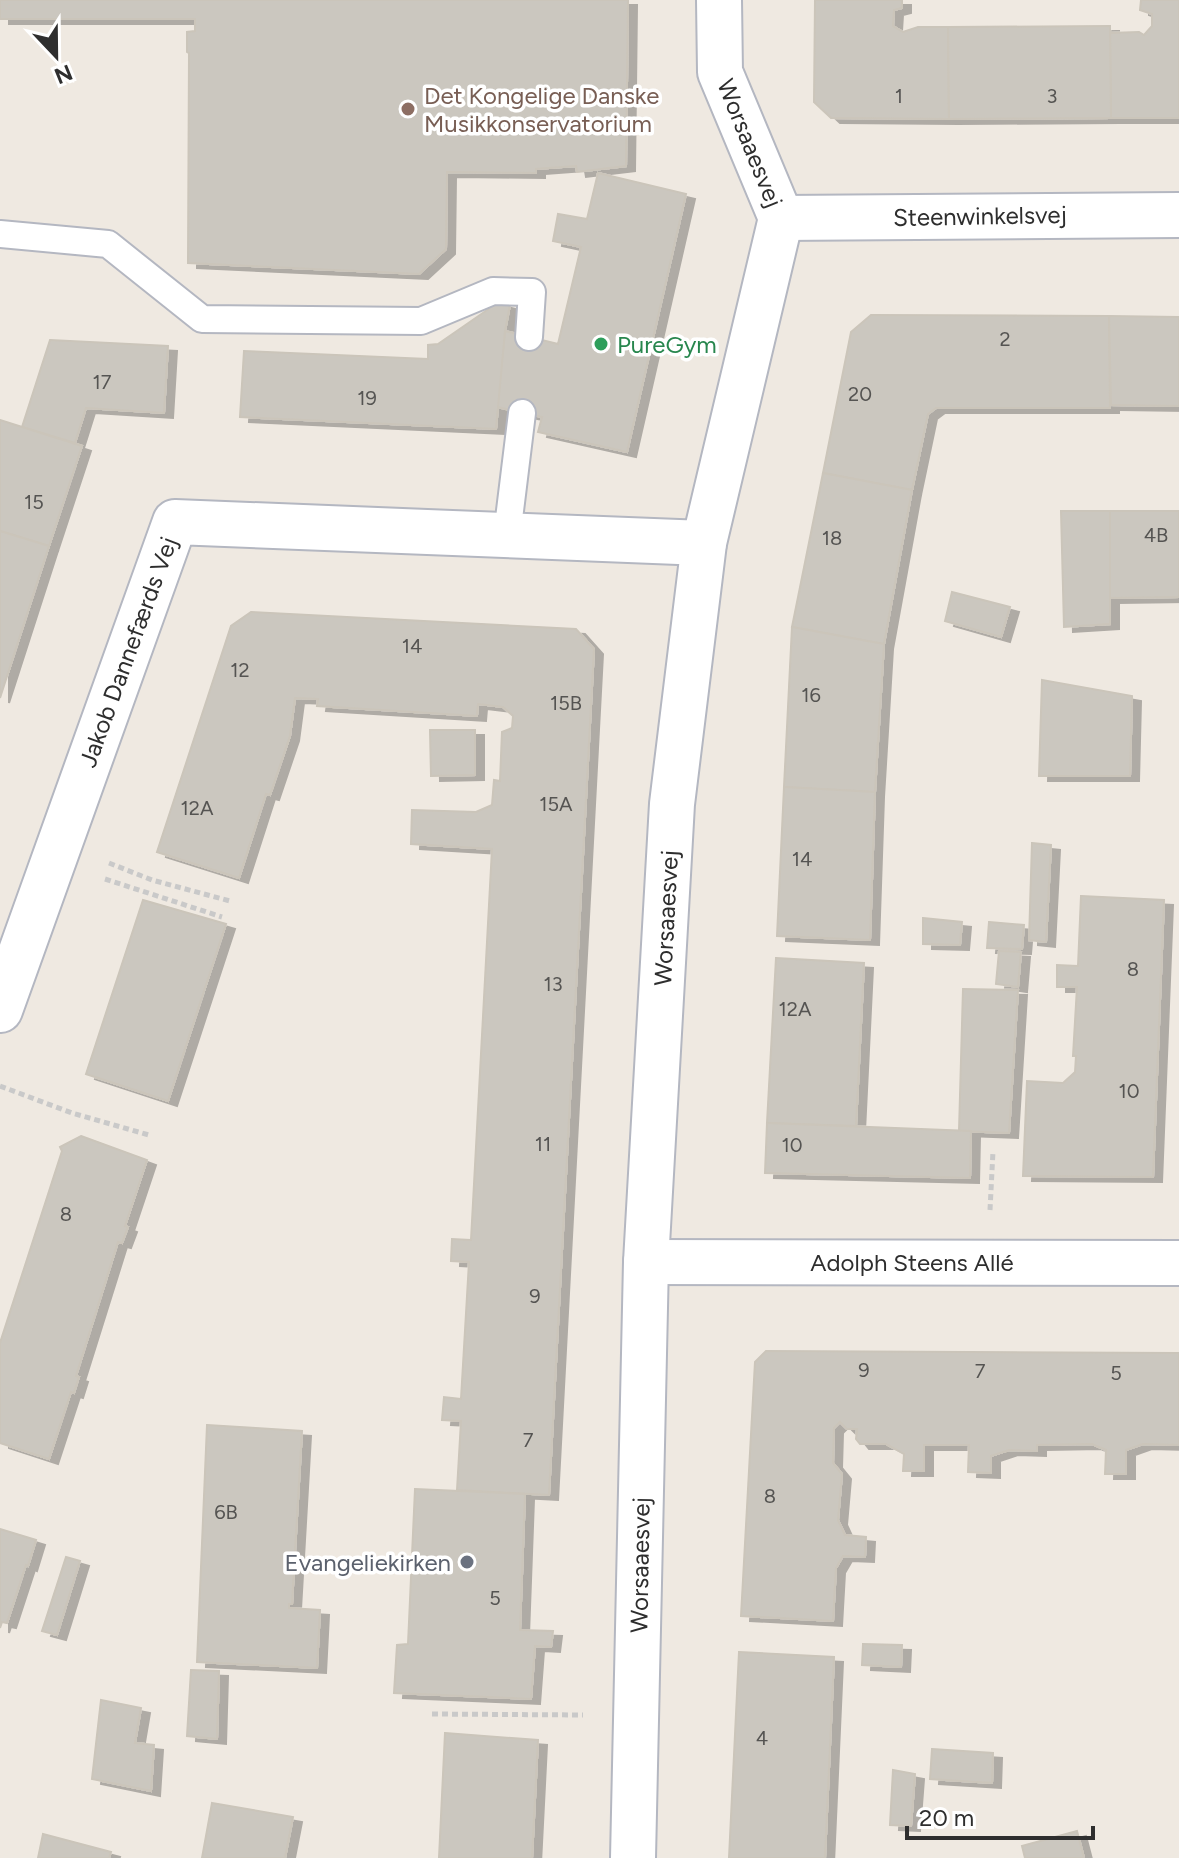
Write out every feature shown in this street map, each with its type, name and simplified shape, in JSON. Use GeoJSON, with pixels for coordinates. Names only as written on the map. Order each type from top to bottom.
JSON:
{"type":"FeatureCollection","features":[{"type":"Feature","properties":{"kind":"street","name":"Worsaaesvej"},"geometry":{"type":"LineString","coordinates":[[633,1858],[646,1262],[672,804],[704,543],[781,218],[720,72],[719,0]]}},
{"type":"Feature","properties":{"kind":"street","name":"Steenwinkelsvej"},"geometry":{"type":"LineString","coordinates":[[781,218],[1179,215]]}},
{"type":"Feature","properties":{"kind":"street","name":"Jakob Dannefærds Vej"},"geometry":{"type":"LineString","coordinates":[[0,1010],[175,522],[704,543]]}},
{"type":"Feature","properties":{"kind":"street","name":"Adolph Steens Allé"},"geometry":{"type":"LineString","coordinates":[[646,1262],[1179,1263]]}},
{"type":"Feature","properties":{"kind":"lane"},"geometry":{"type":"LineString","coordinates":[[0,234],[108,244],[202,319],[421,321],[493,291],[532,292],[529,337]]}},
{"type":"Feature","properties":{"kind":"lane"},"geometry":{"type":"LineString","coordinates":[[507,535],[522,413]]}},
{"type":"Feature","properties":{"kind":"path"},"geometry":{"type":"LineString","coordinates":[[56,853],[230,901]]}},
{"type":"Feature","properties":{"kind":"path"},"geometry":{"type":"LineString","coordinates":[[56,853],[222,917]]}},
{"type":"Feature","properties":{"kind":"path"},"geometry":{"type":"LineString","coordinates":[[0,1086],[72,1113],[149,1135]]}},
{"type":"Feature","properties":{"kind":"path"},"geometry":{"type":"LineString","coordinates":[[432,1714],[636,1715]]}},
{"type":"Feature","properties":{"kind":"building","name":"Det Kongelige Danske Musikkonservatorium"},"geometry":{"type":"Polygon","coordinates":[[[0,0],[628,0],[626,166],[577,172],[576,166],[536,169],[536,173],[447,172],[446,249],[419,274],[188,263],[187,32],[195,31],[195,19],[0,19],[0,0]]]}},
{"type":"Feature","properties":{"kind":"building"},"geometry":{"type":"Polygon","coordinates":[[[815,0],[902,0],[902,8],[894,10],[893,26],[903,32],[918,27],[948,27],[949,119],[831,118],[814,102],[815,0]]]}},
{"type":"Feature","properties":{"kind":"building"},"geometry":{"type":"Polygon","coordinates":[[[1141,0],[1179,0],[1179,118],[1111,118],[1110,33],[1139,32],[1144,35],[1152,26],[1152,14],[1140,10],[1141,0]]]}},
{"type":"Feature","properties":{"kind":"building"},"geometry":{"type":"Polygon","coordinates":[[[1110,26],[1111,118],[949,119],[948,27],[1110,26]]]}},
{"type":"Feature","properties":{"kind":"building"},"geometry":{"type":"Polygon","coordinates":[[[598,173],[686,194],[627,452],[538,432],[542,417],[497,407],[505,331],[558,344],[581,247],[553,241],[558,214],[587,219],[598,173]]]}},
{"type":"Feature","properties":{"kind":"building"},"geometry":{"type":"Polygon","coordinates":[[[492,300],[510,305],[496,429],[240,417],[244,351],[428,359],[428,345],[438,344],[490,308],[492,300]]]}},
{"type":"Feature","properties":{"kind":"building"},"geometry":{"type":"Polygon","coordinates":[[[871,315],[1109,316],[1110,408],[936,408],[928,414],[912,490],[823,473],[851,332],[871,315]]]}},
{"type":"Feature","properties":{"kind":"building"},"geometry":{"type":"Polygon","coordinates":[[[1109,316],[1179,317],[1179,406],[1111,405],[1109,316]]]}},
{"type":"Feature","properties":{"kind":"building"},"geometry":{"type":"Polygon","coordinates":[[[50,340],[168,346],[164,413],[86,408],[75,443],[22,427],[50,340]]]}},
{"type":"Feature","properties":{"kind":"building"},"geometry":{"type":"Polygon","coordinates":[[[0,420],[82,446],[49,546],[0,531],[0,420]]]}},
{"type":"Feature","properties":{"kind":"building"},"geometry":{"type":"Polygon","coordinates":[[[823,473],[912,490],[884,644],[792,627],[823,473]]]}},
{"type":"Feature","properties":{"kind":"building"},"geometry":{"type":"Polygon","coordinates":[[[1061,511],[1110,511],[1110,624],[1064,627],[1061,511]]]}},
{"type":"Feature","properties":{"kind":"building"},"geometry":{"type":"Polygon","coordinates":[[[1110,511],[1179,511],[1179,597],[1110,598],[1110,511]]]}},
{"type":"Feature","properties":{"kind":"building"},"geometry":{"type":"Polygon","coordinates":[[[0,531],[49,546],[0,698],[0,531]]]}},
{"type":"Feature","properties":{"kind":"building"},"geometry":{"type":"Polygon","coordinates":[[[952,592],[1010,607],[1001,637],[945,621],[952,592]]]}},
{"type":"Feature","properties":{"kind":"building"},"geometry":{"type":"Polygon","coordinates":[[[251,612],[576,629],[594,649],[549,1495],[457,1490],[461,1421],[442,1420],[444,1397],[461,1399],[469,1262],[451,1261],[452,1239],[471,1240],[492,849],[411,844],[412,810],[476,812],[492,805],[494,780],[500,781],[502,732],[512,728],[513,716],[503,707],[478,704],[477,716],[317,706],[318,699],[295,698],[290,736],[270,795],[266,794],[239,878],[157,852],[231,626],[251,612]]]}},
{"type":"Feature","properties":{"kind":"building"},"geometry":{"type":"Polygon","coordinates":[[[792,627],[884,644],[875,792],[784,787],[792,627]]]}},
{"type":"Feature","properties":{"kind":"building"},"geometry":{"type":"Polygon","coordinates":[[[1042,680],[1132,696],[1130,776],[1039,776],[1042,680]]]}},
{"type":"Feature","properties":{"kind":"building"},"geometry":{"type":"Polygon","coordinates":[[[430,730],[475,730],[475,775],[431,776],[430,730]]]}},
{"type":"Feature","properties":{"kind":"building"},"geometry":{"type":"Polygon","coordinates":[[[784,787],[875,792],[870,940],[777,936],[784,787]]]}},
{"type":"Feature","properties":{"kind":"building"},"geometry":{"type":"Polygon","coordinates":[[[1032,843],[1051,845],[1046,942],[1029,940],[1032,843]]]}},
{"type":"Feature","properties":{"kind":"building"},"geometry":{"type":"Polygon","coordinates":[[[1081,896],[1164,900],[1153,1177],[1023,1176],[1027,1081],[1063,1083],[1075,1072],[1077,987],[1057,987],[1057,965],[1078,966],[1081,896]]]}},
{"type":"Feature","properties":{"kind":"building"},"geometry":{"type":"Polygon","coordinates":[[[143,900],[226,924],[168,1101],[86,1074],[143,900]]]}},
{"type":"Feature","properties":{"kind":"building"},"geometry":{"type":"Polygon","coordinates":[[[923,918],[962,922],[960,945],[923,944],[923,918]]]}},
{"type":"Feature","properties":{"kind":"building"},"geometry":{"type":"Polygon","coordinates":[[[989,922],[1024,925],[1022,949],[987,948],[989,922]]]}},
{"type":"Feature","properties":{"kind":"building"},"geometry":{"type":"Polygon","coordinates":[[[999,951],[1021,952],[1018,987],[996,984],[999,951]]]}},
{"type":"Feature","properties":{"kind":"building"},"geometry":{"type":"Polygon","coordinates":[[[776,958],[864,963],[856,1126],[767,1123],[776,958]]]}},
{"type":"Feature","properties":{"kind":"building"},"geometry":{"type":"Polygon","coordinates":[[[963,989],[1018,990],[1009,1133],[959,1131],[963,989]]]}},
{"type":"Feature","properties":{"kind":"building"},"geometry":{"type":"Polygon","coordinates":[[[767,1123],[971,1131],[970,1178],[765,1173],[767,1123]]]}},
{"type":"Feature","properties":{"kind":"building"},"geometry":{"type":"Polygon","coordinates":[[[81,1136],[147,1160],[125,1226],[128,1227],[122,1243],[118,1242],[76,1376],[79,1377],[74,1393],[71,1392],[49,1459],[0,1443],[0,1343],[62,1151],[60,1147],[81,1136]]]}},
{"type":"Feature","properties":{"kind":"building"},"geometry":{"type":"Polygon","coordinates":[[[766,1351],[1179,1353],[1179,1445],[1143,1444],[1126,1450],[1126,1474],[1105,1474],[1106,1450],[1092,1444],[1037,1445],[1037,1451],[1009,1450],[991,1456],[991,1473],[968,1472],[969,1445],[924,1445],[924,1471],[903,1471],[904,1454],[886,1444],[860,1444],[856,1439],[857,1429],[847,1429],[840,1422],[834,1428],[833,1463],[842,1474],[838,1520],[845,1535],[866,1537],[865,1557],[843,1556],[836,1568],[833,1621],[741,1616],[755,1362],[766,1351]]]}},
{"type":"Feature","properties":{"kind":"building"},"geometry":{"type":"Polygon","coordinates":[[[207,1425],[302,1431],[292,1604],[289,1608],[320,1610],[317,1668],[197,1662],[207,1425]]]}},
{"type":"Feature","properties":{"kind":"building","name":"Evangeliekirken"},"geometry":{"type":"Polygon","coordinates":[[[415,1489],[525,1494],[520,1630],[553,1631],[551,1647],[535,1646],[531,1699],[394,1693],[397,1645],[408,1644],[415,1489]]]}},
{"type":"Feature","properties":{"kind":"building"},"geometry":{"type":"Polygon","coordinates":[[[0,1529],[36,1540],[7,1623],[2,1622],[0,1628],[0,1529]]]}},
{"type":"Feature","properties":{"kind":"building"},"geometry":{"type":"Polygon","coordinates":[[[66,1557],[80,1561],[57,1635],[42,1631],[66,1557]]]}},
{"type":"Feature","properties":{"kind":"building"},"geometry":{"type":"Polygon","coordinates":[[[863,1644],[902,1645],[901,1667],[862,1665],[863,1644]]]}},
{"type":"Feature","properties":{"kind":"building"},"geometry":{"type":"Polygon","coordinates":[[[739,1652],[834,1657],[825,1858],[729,1858],[739,1652]]]}},
{"type":"Feature","properties":{"kind":"building"},"geometry":{"type":"Polygon","coordinates":[[[191,1670],[219,1671],[217,1739],[187,1736],[191,1670]]]}},
{"type":"Feature","properties":{"kind":"building"},"geometry":{"type":"Polygon","coordinates":[[[101,1700],[141,1708],[135,1743],[154,1745],[151,1791],[92,1779],[101,1700]]]}},
{"type":"Feature","properties":{"kind":"building"},"geometry":{"type":"Polygon","coordinates":[[[445,1733],[538,1740],[532,1858],[439,1858],[445,1733]]]}},
{"type":"Feature","properties":{"kind":"building"},"geometry":{"type":"Polygon","coordinates":[[[932,1749],[993,1753],[992,1783],[930,1779],[932,1749]]]}},
{"type":"Feature","properties":{"kind":"building"},"geometry":{"type":"Polygon","coordinates":[[[893,1770],[915,1774],[911,1826],[890,1825],[893,1770]]]}},
{"type":"Feature","properties":{"kind":"building"},"geometry":{"type":"Polygon","coordinates":[[[212,1803],[293,1817],[285,1858],[202,1858],[212,1803]]]}},
{"type":"Feature","properties":{"kind":"building"},"geometry":{"type":"Polygon","coordinates":[[[1077,1831],[1084,1858],[1025,1858],[1022,1846],[1077,1831]]]}},
{"type":"Feature","properties":{"kind":"building"},"geometry":{"type":"Polygon","coordinates":[[[43,1834],[111,1852],[109,1858],[38,1858],[43,1834]]]}},
{"type":"Feature","properties":{"kind":"place","name":"Det Kongelige Danske Musikkonservatorium"},"geometry":{"type":"Point","coordinates":[408,109]}},
{"type":"Feature","properties":{"kind":"place","name":"PureGym"},"geometry":{"type":"Point","coordinates":[601,344]}},
{"type":"Feature","properties":{"kind":"place","name":"Evangeliekirken"},"geometry":{"type":"Point","coordinates":[467,1562]}}]}
